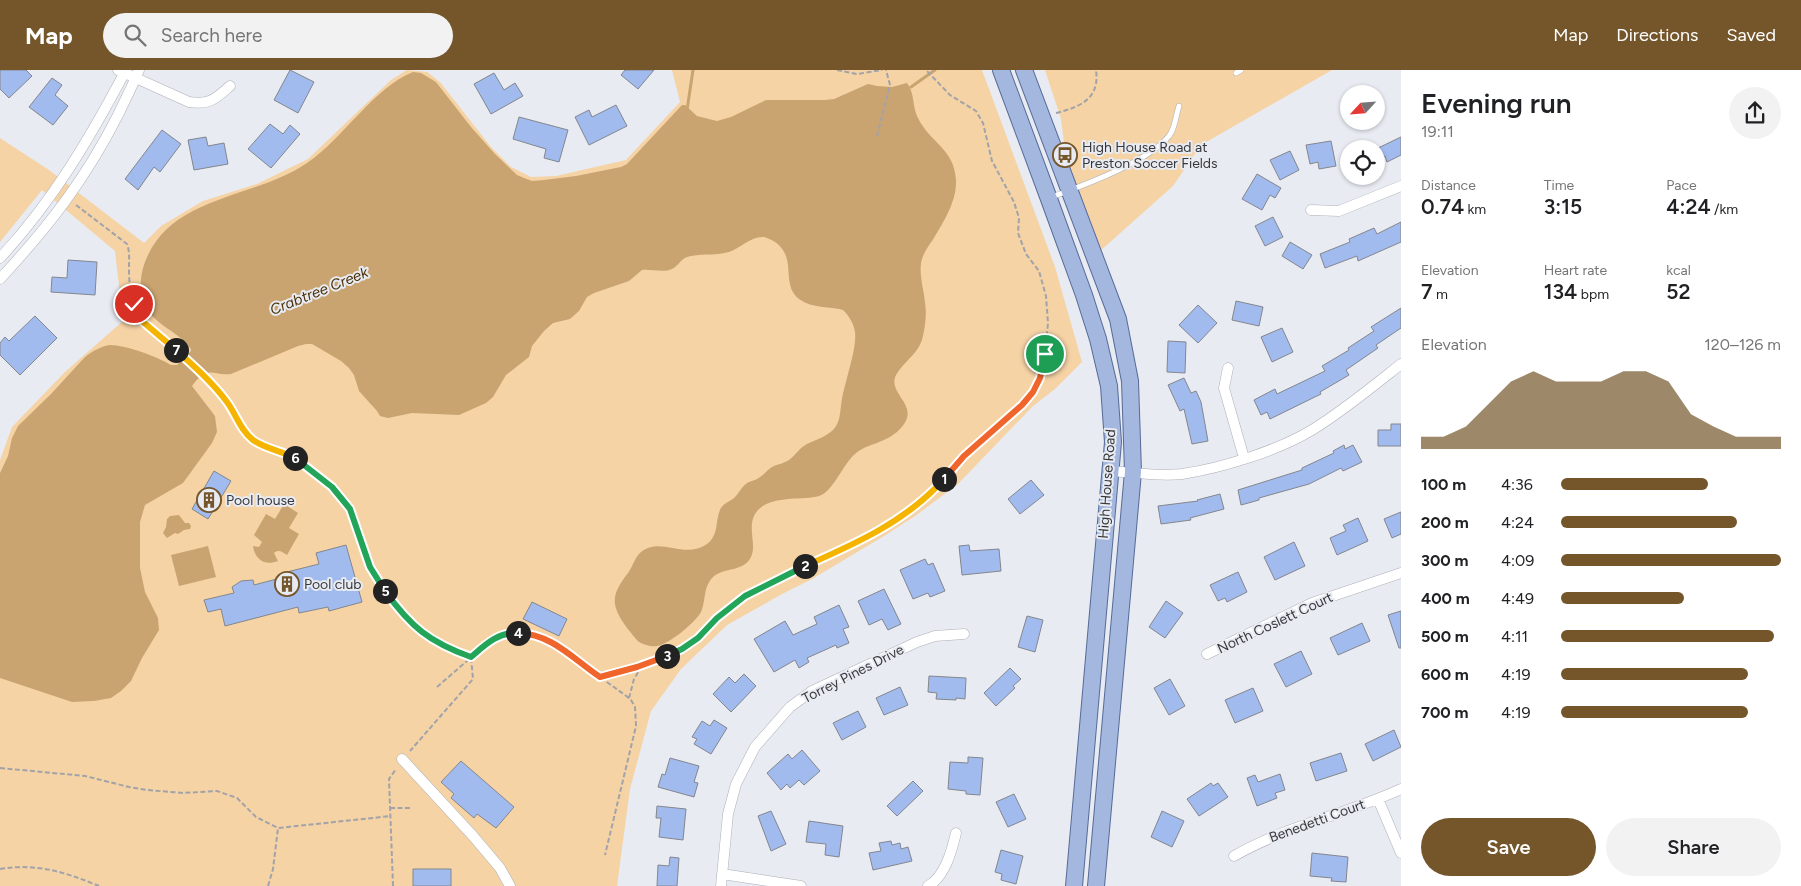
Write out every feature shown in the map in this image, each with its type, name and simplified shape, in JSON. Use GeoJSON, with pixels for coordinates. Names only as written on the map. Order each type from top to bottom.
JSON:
{"type":"FeatureCollection","features":[{"type":"Feature","properties":{"kind":"main road","name":"High House Road"},"geometry":{"type":"LineString","coordinates":[[1001,70],[1084,295],[1098,340],[1108,386],[1113,442],[1074,886]]}},
{"type":"Feature","properties":{"kind":"main road","name":"High House Road"},"geometry":{"type":"LineString","coordinates":[[1024,70],[1118,319],[1130,381],[1133,472],[1096,886]]}},
{"type":"Feature","properties":{"kind":"street"},"geometry":{"type":"LineString","coordinates":[[0,258],[26,228],[76,160],[123,71],[138,74],[189,102],[202,104],[213,100],[230,86]]}},
{"type":"Feature","properties":{"kind":"street"},"geometry":{"type":"LineString","coordinates":[[0,279],[26,252],[68,199],[98,153],[138,74]]}},
{"type":"Feature","properties":{"kind":"street"},"geometry":{"type":"LineString","coordinates":[[1310,210],[1339,211],[1401,186]]}},
{"type":"Feature","properties":{"kind":"street"},"geometry":{"type":"LineString","coordinates":[[1110,471],[1133,472],[1144,475],[1181,474],[1269,451],[1312,430],[1401,365]]}},
{"type":"Feature","properties":{"kind":"street"},"geometry":{"type":"LineString","coordinates":[[1228,368],[1224,388],[1244,458]]}},
{"type":"Feature","properties":{"kind":"street","name":"North Coslett Court"},"geometry":{"type":"LineString","coordinates":[[1207,654],[1312,603],[1401,573]]}},
{"type":"Feature","properties":{"kind":"street","name":"Torrey Pines Drive"},"geometry":{"type":"LineString","coordinates":[[721,886],[728,814],[736,784],[755,747],[790,707],[812,691],[918,642],[935,636],[964,634]]}},
{"type":"Feature","properties":{"kind":"street"},"geometry":{"type":"LineString","coordinates":[[402,759],[478,842],[500,868],[510,886]]}},
{"type":"Feature","properties":{"kind":"street","name":"Benedetti Court"},"geometry":{"type":"LineString","coordinates":[[1234,856],[1266,839],[1378,800],[1401,789]]}},
{"type":"Feature","properties":{"kind":"street"},"geometry":{"type":"LineString","coordinates":[[1378,800],[1401,853]]}},
{"type":"Feature","properties":{"kind":"street"},"geometry":{"type":"LineString","coordinates":[[932,885],[949,859],[956,833]]}},
{"type":"Feature","properties":{"kind":"street"},"geometry":{"type":"LineString","coordinates":[[722,874],[801,886]]}},
{"type":"Feature","properties":{"kind":"lane"},"geometry":{"type":"LineString","coordinates":[[1049,199],[1153,152],[1171,134],[1178,106]]}},
{"type":"Feature","properties":{"kind":"path"},"geometry":{"type":"LineString","coordinates":[[837,70],[857,74],[882,70]]}},
{"type":"Feature","properties":{"kind":"path"},"geometry":{"type":"LineString","coordinates":[[877,136],[890,85],[886,70]]}},
{"type":"Feature","properties":{"kind":"path"},"geometry":{"type":"LineString","coordinates":[[600,677],[643,665],[682,649],[698,638],[717,618],[745,596],[856,544],[899,519],[941,483],[964,456],[1022,405],[1033,392],[1040,378],[1048,323],[1046,296],[1039,271],[1026,254],[1018,233],[1018,218],[1014,202],[992,161],[983,123],[976,111],[950,95],[926,70]]}},
{"type":"Feature","properties":{"kind":"path"},"geometry":{"type":"LineString","coordinates":[[1056,113],[1089,100],[1093,93],[1096,70]]}},
{"type":"Feature","properties":{"kind":"path"},"geometry":{"type":"LineString","coordinates":[[68,199],[127,244],[131,294],[138,313],[153,331],[184,357],[228,403],[244,431],[251,438],[259,444],[290,455],[332,487],[350,509],[370,567],[399,610],[418,630],[442,645],[471,657]]}},
{"type":"Feature","properties":{"kind":"path"},"geometry":{"type":"LineString","coordinates":[[437,687],[491,640],[513,633],[524,633],[542,638],[562,648],[629,698],[634,707],[636,726],[604,855]]}},
{"type":"Feature","properties":{"kind":"path"},"geometry":{"type":"LineString","coordinates":[[393,886],[390,779],[402,759],[473,679],[471,657]]}},
{"type":"Feature","properties":{"kind":"path"},"geometry":{"type":"LineString","coordinates":[[629,698],[634,679],[643,665]]}},
{"type":"Feature","properties":{"kind":"path"},"geometry":{"type":"LineString","coordinates":[[0,768],[85,776],[147,790],[183,793],[217,791],[237,798],[256,817],[278,828],[390,816]]}},
{"type":"Feature","properties":{"kind":"path"},"geometry":{"type":"LineString","coordinates":[[390,808],[410,808]]}},
{"type":"Feature","properties":{"kind":"path"},"geometry":{"type":"LineString","coordinates":[[268,886],[278,828]]}},
{"type":"Feature","properties":{"kind":"path"},"geometry":{"type":"LineString","coordinates":[[0,869],[32,867],[52,869],[99,886]]}},
{"type":"Feature","properties":{"kind":"shaded area"},"geometry":{"type":"Polygon","coordinates":[[[407,70],[427,72],[440,82],[491,147],[511,167],[531,177],[556,176],[626,160],[680,102],[672,70],[982,70],[1055,267],[1082,362],[1055,389],[1033,406],[958,484],[884,536],[812,579],[727,625],[681,669],[651,711],[630,789],[617,886],[0,886],[0,460],[12,427],[65,372],[123,321],[115,251],[42,190],[0,242],[0,138],[49,170],[144,243],[161,226],[203,201],[257,184],[308,159],[391,80],[407,70]]]}},
{"type":"Feature","properties":{"kind":"shaded area"},"geometry":{"type":"Polygon","coordinates":[[[1045,70],[1332,70],[1201,145],[1173,186],[1099,252],[1070,168],[1065,151],[1061,119],[1045,70]]]}},
{"type":"Feature","properties":{"kind":"water","name":"Crabtree Creek"},"geometry":{"type":"Polygon","coordinates":[[[413,72],[421,73],[436,82],[495,154],[517,175],[532,181],[576,176],[621,167],[627,164],[682,105],[685,105],[697,116],[717,121],[731,117],[766,100],[834,99],[868,84],[892,87],[907,83],[910,87],[918,118],[923,127],[951,160],[956,188],[949,210],[922,259],[921,275],[926,312],[922,340],[917,350],[899,370],[894,382],[906,407],[908,414],[906,422],[894,435],[855,454],[829,489],[819,496],[785,499],[768,503],[760,508],[753,519],[753,552],[748,562],[713,577],[706,590],[703,608],[698,617],[668,641],[657,646],[650,646],[636,639],[621,620],[615,606],[618,588],[639,554],[657,546],[690,550],[707,544],[715,532],[721,508],[736,496],[744,485],[759,478],[772,467],[789,460],[804,446],[828,434],[834,429],[839,419],[854,347],[854,326],[843,310],[815,306],[804,302],[793,293],[790,286],[786,256],[782,248],[775,242],[765,237],[759,237],[729,252],[687,257],[672,269],[665,271],[642,270],[629,281],[594,293],[587,297],[579,311],[570,319],[553,323],[544,331],[532,346],[529,357],[506,375],[493,397],[486,403],[459,415],[412,413],[388,418],[380,416],[359,391],[354,375],[341,361],[312,344],[298,346],[231,374],[206,373],[197,379],[192,386],[215,416],[217,432],[212,443],[183,483],[145,505],[140,522],[140,568],[145,592],[158,618],[159,630],[131,681],[111,698],[72,702],[0,678],[0,473],[18,426],[85,357],[100,348],[110,345],[124,347],[150,355],[171,365],[177,365],[191,349],[156,320],[146,308],[141,294],[143,268],[154,244],[170,226],[190,212],[262,185],[307,163],[333,141],[385,89],[413,72]]]}},
{"type":"Feature","properties":{"kind":"water"},"geometry":{"type":"Polygon","coordinates":[[[284,504],[298,513],[289,528],[299,534],[287,555],[277,551],[274,553],[278,561],[269,563],[261,561],[256,555],[253,546],[259,547],[262,542],[254,535],[266,514],[275,519],[284,504]]]}},
{"type":"Feature","properties":{"kind":"water"},"geometry":{"type":"Polygon","coordinates":[[[179,515],[185,523],[189,523],[190,529],[178,534],[175,533],[167,538],[163,533],[167,519],[170,516],[179,515]]]}},
{"type":"Feature","properties":{"kind":"water"},"geometry":{"type":"Polygon","coordinates":[[[208,546],[216,577],[179,586],[171,555],[208,546]]]}},
{"type":"Feature","properties":{"kind":"building"},"geometry":{"type":"Polygon","coordinates":[[[0,70],[26,70],[32,76],[9,98],[0,89],[0,70]]]}},
{"type":"Feature","properties":{"kind":"building"},"geometry":{"type":"Polygon","coordinates":[[[290,70],[314,82],[298,113],[274,100],[290,70]]]}},
{"type":"Feature","properties":{"kind":"building"},"geometry":{"type":"Polygon","coordinates":[[[625,70],[654,70],[638,89],[621,75],[625,70]]]}},
{"type":"Feature","properties":{"kind":"building"},"geometry":{"type":"Polygon","coordinates":[[[494,73],[504,90],[515,83],[523,96],[491,114],[474,84],[494,73]]]}},
{"type":"Feature","properties":{"kind":"building"},"geometry":{"type":"Polygon","coordinates":[[[52,78],[62,85],[55,95],[68,106],[53,125],[29,107],[52,78]]]}},
{"type":"Feature","properties":{"kind":"building"},"geometry":{"type":"Polygon","coordinates":[[[616,105],[627,126],[589,145],[575,117],[589,110],[592,117],[616,105]]]}},
{"type":"Feature","properties":{"kind":"building"},"geometry":{"type":"Polygon","coordinates":[[[519,117],[568,130],[559,162],[544,158],[546,149],[513,139],[519,117]]]}},
{"type":"Feature","properties":{"kind":"building"},"geometry":{"type":"Polygon","coordinates":[[[270,124],[283,134],[290,125],[300,134],[271,168],[248,149],[270,124]]]}},
{"type":"Feature","properties":{"kind":"building"},"geometry":{"type":"Polygon","coordinates":[[[162,130],[181,144],[160,172],[154,167],[138,190],[125,179],[162,130]]]}},
{"type":"Feature","properties":{"kind":"building"},"geometry":{"type":"Polygon","coordinates":[[[206,137],[208,146],[224,143],[228,164],[194,170],[188,140],[206,137]]]}},
{"type":"Feature","properties":{"kind":"building"},"geometry":{"type":"Polygon","coordinates":[[[1401,137],[1401,155],[1387,162],[1385,145],[1401,137]]]}},
{"type":"Feature","properties":{"kind":"building"},"geometry":{"type":"Polygon","coordinates":[[[1331,141],[1336,166],[1319,169],[1318,162],[1310,164],[1306,145],[1331,141]]]}},
{"type":"Feature","properties":{"kind":"building"},"geometry":{"type":"Polygon","coordinates":[[[1290,151],[1299,170],[1280,180],[1270,160],[1290,151]]]}},
{"type":"Feature","properties":{"kind":"building"},"geometry":{"type":"Polygon","coordinates":[[[1257,174],[1281,188],[1275,198],[1270,195],[1262,210],[1242,199],[1257,174]]]}},
{"type":"Feature","properties":{"kind":"building"},"geometry":{"type":"Polygon","coordinates":[[[1273,217],[1283,237],[1265,246],[1255,226],[1273,217]]]}},
{"type":"Feature","properties":{"kind":"building"},"geometry":{"type":"Polygon","coordinates":[[[1401,222],[1401,242],[1358,261],[1357,256],[1325,268],[1320,254],[1350,242],[1349,239],[1374,228],[1377,234],[1401,222]]]}},
{"type":"Feature","properties":{"kind":"building"},"geometry":{"type":"Polygon","coordinates":[[[1290,242],[1312,255],[1303,269],[1282,256],[1290,242]]]}},
{"type":"Feature","properties":{"kind":"building"},"geometry":{"type":"Polygon","coordinates":[[[68,260],[97,262],[95,295],[51,292],[52,277],[67,278],[68,260]]]}},
{"type":"Feature","properties":{"kind":"building"},"geometry":{"type":"Polygon","coordinates":[[[1236,301],[1263,307],[1259,326],[1232,320],[1236,301]]]}},
{"type":"Feature","properties":{"kind":"building"},"geometry":{"type":"Polygon","coordinates":[[[1198,305],[1217,323],[1198,343],[1179,325],[1198,305]]]}},
{"type":"Feature","properties":{"kind":"building"},"geometry":{"type":"Polygon","coordinates":[[[1401,308],[1401,328],[1376,345],[1378,348],[1346,370],[1349,375],[1320,392],[1321,394],[1270,419],[1267,412],[1261,415],[1254,400],[1275,389],[1277,394],[1325,371],[1322,366],[1349,350],[1348,348],[1374,331],[1371,327],[1401,308]]]}},
{"type":"Feature","properties":{"kind":"building"},"geometry":{"type":"Polygon","coordinates":[[[35,316],[57,338],[20,375],[0,355],[0,343],[5,337],[9,341],[35,316]]]}},
{"type":"Feature","properties":{"kind":"building"},"geometry":{"type":"Polygon","coordinates":[[[1282,328],[1293,352],[1272,362],[1261,337],[1282,328]]]}},
{"type":"Feature","properties":{"kind":"building"},"geometry":{"type":"Polygon","coordinates":[[[1168,341],[1186,342],[1185,373],[1167,372],[1168,341]]]}},
{"type":"Feature","properties":{"kind":"building"},"geometry":{"type":"Polygon","coordinates":[[[1184,378],[1191,393],[1196,391],[1201,402],[1208,441],[1192,444],[1184,409],[1180,411],[1168,385],[1184,378]]]}},
{"type":"Feature","properties":{"kind":"building"},"geometry":{"type":"Polygon","coordinates":[[[1391,424],[1401,424],[1401,446],[1378,446],[1378,430],[1391,430],[1391,424]]]}},
{"type":"Feature","properties":{"kind":"building"},"geometry":{"type":"Polygon","coordinates":[[[1344,445],[1345,449],[1353,445],[1362,462],[1343,471],[1341,468],[1309,484],[1241,505],[1238,490],[1302,470],[1302,468],[1334,453],[1333,451],[1344,445]]]}},
{"type":"Feature","properties":{"kind":"building","name":"Pool house"},"geometry":{"type":"Polygon","coordinates":[[[214,471],[231,481],[208,519],[192,509],[214,471]]]}},
{"type":"Feature","properties":{"kind":"building"},"geometry":{"type":"Polygon","coordinates":[[[1031,480],[1044,495],[1020,514],[1008,499],[1031,480]]]}},
{"type":"Feature","properties":{"kind":"building"},"geometry":{"type":"Polygon","coordinates":[[[1220,494],[1224,509],[1190,518],[1191,520],[1161,524],[1158,506],[1198,501],[1220,494]]]}},
{"type":"Feature","properties":{"kind":"building"},"geometry":{"type":"Polygon","coordinates":[[[1401,512],[1401,534],[1392,538],[1384,519],[1401,512]]]}},
{"type":"Feature","properties":{"kind":"building"},"geometry":{"type":"Polygon","coordinates":[[[1358,518],[1368,541],[1337,555],[1330,538],[1346,531],[1343,525],[1358,518]]]}},
{"type":"Feature","properties":{"kind":"building"},"geometry":{"type":"Polygon","coordinates":[[[1294,542],[1305,566],[1275,580],[1264,557],[1294,542]]]}},
{"type":"Feature","properties":{"kind":"building","name":"Pool club"},"geometry":{"type":"Polygon","coordinates":[[[346,545],[362,602],[329,611],[328,607],[299,613],[298,607],[225,626],[221,609],[208,612],[204,600],[234,593],[232,587],[241,581],[253,580],[254,585],[288,576],[287,572],[319,564],[316,553],[346,545]]]}},
{"type":"Feature","properties":{"kind":"building"},"geometry":{"type":"Polygon","coordinates":[[[969,545],[970,551],[999,549],[1001,571],[962,575],[959,546],[969,545]]]}},
{"type":"Feature","properties":{"kind":"building"},"geometry":{"type":"Polygon","coordinates":[[[925,559],[928,565],[933,563],[945,591],[930,597],[928,593],[913,599],[900,570],[925,559]]]}},
{"type":"Feature","properties":{"kind":"building"},"geometry":{"type":"Polygon","coordinates":[[[1238,572],[1247,592],[1227,602],[1225,598],[1218,601],[1210,585],[1238,572]]]}},
{"type":"Feature","properties":{"kind":"building"},"geometry":{"type":"Polygon","coordinates":[[[884,589],[901,624],[888,630],[882,619],[869,625],[858,601],[884,589]]]}},
{"type":"Feature","properties":{"kind":"building"},"geometry":{"type":"Polygon","coordinates":[[[1166,601],[1183,613],[1165,638],[1149,627],[1166,601]]]}},
{"type":"Feature","properties":{"kind":"building"},"geometry":{"type":"Polygon","coordinates":[[[532,602],[567,619],[559,636],[523,619],[532,602]]]}},
{"type":"Feature","properties":{"kind":"building"},"geometry":{"type":"Polygon","coordinates":[[[839,605],[849,627],[843,629],[849,643],[837,648],[836,645],[807,658],[809,662],[799,668],[795,660],[774,672],[754,639],[785,621],[793,635],[817,624],[814,617],[839,605]]]}},
{"type":"Feature","properties":{"kind":"building"},"geometry":{"type":"Polygon","coordinates":[[[1401,611],[1401,648],[1399,648],[1388,615],[1401,611]]]}},
{"type":"Feature","properties":{"kind":"building"},"geometry":{"type":"Polygon","coordinates":[[[1027,616],[1043,620],[1035,652],[1018,647],[1027,616]]]}},
{"type":"Feature","properties":{"kind":"building"},"geometry":{"type":"Polygon","coordinates":[[[1362,623],[1370,641],[1338,655],[1330,638],[1362,623]]]}},
{"type":"Feature","properties":{"kind":"building"},"geometry":{"type":"Polygon","coordinates":[[[1301,651],[1312,674],[1286,687],[1274,664],[1301,651]]]}},
{"type":"Feature","properties":{"kind":"building"},"geometry":{"type":"Polygon","coordinates":[[[1010,668],[1021,679],[1013,686],[1015,688],[996,706],[984,693],[1010,668]]]}},
{"type":"Feature","properties":{"kind":"building"},"geometry":{"type":"Polygon","coordinates":[[[744,674],[756,686],[731,712],[713,694],[729,677],[735,683],[744,674]]]}},
{"type":"Feature","properties":{"kind":"building"},"geometry":{"type":"Polygon","coordinates":[[[929,676],[966,678],[965,699],[936,699],[937,693],[928,692],[929,676]]]}},
{"type":"Feature","properties":{"kind":"building"},"geometry":{"type":"Polygon","coordinates":[[[1170,679],[1185,706],[1169,715],[1154,688],[1170,679]]]}},
{"type":"Feature","properties":{"kind":"building"},"geometry":{"type":"Polygon","coordinates":[[[900,687],[908,705],[884,715],[876,698],[900,687]]]}},
{"type":"Feature","properties":{"kind":"building"},"geometry":{"type":"Polygon","coordinates":[[[1253,688],[1263,711],[1235,723],[1225,700],[1253,688]]]}},
{"type":"Feature","properties":{"kind":"building"},"geometry":{"type":"Polygon","coordinates":[[[858,711],[866,727],[842,740],[833,723],[858,711]]]}},
{"type":"Feature","properties":{"kind":"building"},"geometry":{"type":"Polygon","coordinates":[[[714,720],[727,728],[711,754],[694,744],[697,739],[692,737],[702,721],[710,726],[714,720]]]}},
{"type":"Feature","properties":{"kind":"building"},"geometry":{"type":"Polygon","coordinates":[[[1394,730],[1401,747],[1373,761],[1365,744],[1394,730]]]}},
{"type":"Feature","properties":{"kind":"building"},"geometry":{"type":"Polygon","coordinates":[[[802,750],[820,771],[804,785],[799,780],[790,788],[787,784],[781,790],[767,773],[788,754],[792,759],[802,750]]]}},
{"type":"Feature","properties":{"kind":"building"},"geometry":{"type":"Polygon","coordinates":[[[1341,753],[1347,771],[1316,781],[1310,763],[1341,753]]]}},
{"type":"Feature","properties":{"kind":"building"},"geometry":{"type":"Polygon","coordinates":[[[968,757],[983,758],[980,795],[966,794],[966,791],[948,789],[950,762],[968,763],[968,757]]]}},
{"type":"Feature","properties":{"kind":"building"},"geometry":{"type":"Polygon","coordinates":[[[670,758],[699,766],[694,782],[698,783],[694,797],[658,787],[662,774],[665,775],[670,758]]]}},
{"type":"Feature","properties":{"kind":"building"},"geometry":{"type":"Polygon","coordinates":[[[461,761],[514,807],[496,828],[477,814],[474,818],[451,798],[454,794],[441,782],[461,761]]]}},
{"type":"Feature","properties":{"kind":"building"},"geometry":{"type":"Polygon","coordinates":[[[1280,774],[1285,790],[1275,793],[1277,798],[1257,806],[1247,778],[1255,775],[1258,782],[1280,774]]]}},
{"type":"Feature","properties":{"kind":"building"},"geometry":{"type":"Polygon","coordinates":[[[913,781],[923,791],[897,816],[887,806],[913,781]]]}},
{"type":"Feature","properties":{"kind":"building"},"geometry":{"type":"Polygon","coordinates":[[[1211,783],[1213,786],[1218,783],[1228,797],[1199,816],[1187,799],[1211,783]]]}},
{"type":"Feature","properties":{"kind":"building"},"geometry":{"type":"Polygon","coordinates":[[[1014,794],[1026,819],[1008,827],[996,802],[1014,794]]]}},
{"type":"Feature","properties":{"kind":"building"},"geometry":{"type":"Polygon","coordinates":[[[657,806],[686,809],[683,840],[659,837],[661,818],[656,818],[657,806]]]}},
{"type":"Feature","properties":{"kind":"building"},"geometry":{"type":"Polygon","coordinates":[[[771,811],[786,844],[771,851],[758,816],[771,811]]]}},
{"type":"Feature","properties":{"kind":"building"},"geometry":{"type":"Polygon","coordinates":[[[1162,811],[1184,821],[1172,847],[1151,837],[1162,811]]]}},
{"type":"Feature","properties":{"kind":"building"},"geometry":{"type":"Polygon","coordinates":[[[809,821],[843,826],[839,857],[825,855],[826,844],[806,842],[809,821]]]}},
{"type":"Feature","properties":{"kind":"building"},"geometry":{"type":"Polygon","coordinates":[[[891,841],[892,845],[900,843],[901,849],[908,847],[912,861],[873,870],[869,853],[881,851],[879,843],[891,841]]]}},
{"type":"Feature","properties":{"kind":"building"},"geometry":{"type":"Polygon","coordinates":[[[1001,850],[1023,856],[1016,884],[1001,880],[1002,874],[995,872],[1001,850]]]}},
{"type":"Feature","properties":{"kind":"building"},"geometry":{"type":"Polygon","coordinates":[[[1312,853],[1348,857],[1346,882],[1331,881],[1332,878],[1310,876],[1312,853]]]}},
{"type":"Feature","properties":{"kind":"building"},"geometry":{"type":"Polygon","coordinates":[[[670,857],[679,858],[677,886],[657,886],[658,865],[669,866],[670,857]]]}},
{"type":"Feature","properties":{"kind":"building"},"geometry":{"type":"Polygon","coordinates":[[[413,869],[451,869],[451,886],[413,886],[413,869]]]}},
{"type":"Feature","properties":{"kind":"waterway"},"geometry":{"type":"LineString","coordinates":[[687,110],[693,70]]}},
{"type":"Feature","properties":{"kind":"waterway"},"geometry":{"type":"LineString","coordinates":[[911,87],[935,70]]}},
{"type":"Feature","properties":{"kind":"place","name":"High House Road at Preston Soccer Fields"},"geometry":{"type":"Point","coordinates":[1065,155]}},
{"type":"Feature","properties":{"kind":"place","name":"Pool house"},"geometry":{"type":"Point","coordinates":[209,500]}},
{"type":"Feature","properties":{"kind":"place","name":"Pool club"},"geometry":{"type":"Point","coordinates":[287,584]}},
{"type":"Feature","properties":{"kind":"route"},"geometry":{"type":"LineString","coordinates":[[134,304],[142,321],[184,357],[219,392],[228,403],[244,431],[251,438],[259,444],[290,455],[332,487],[350,509],[370,567],[383,589],[418,630],[434,641],[471,657],[491,640],[502,635],[524,633],[552,642],[600,677],[659,660],[682,649],[698,638],[717,618],[745,596],[856,544],[899,519],[941,483],[964,456],[1022,405],[1033,392],[1040,378],[1045,354]]}}]}
